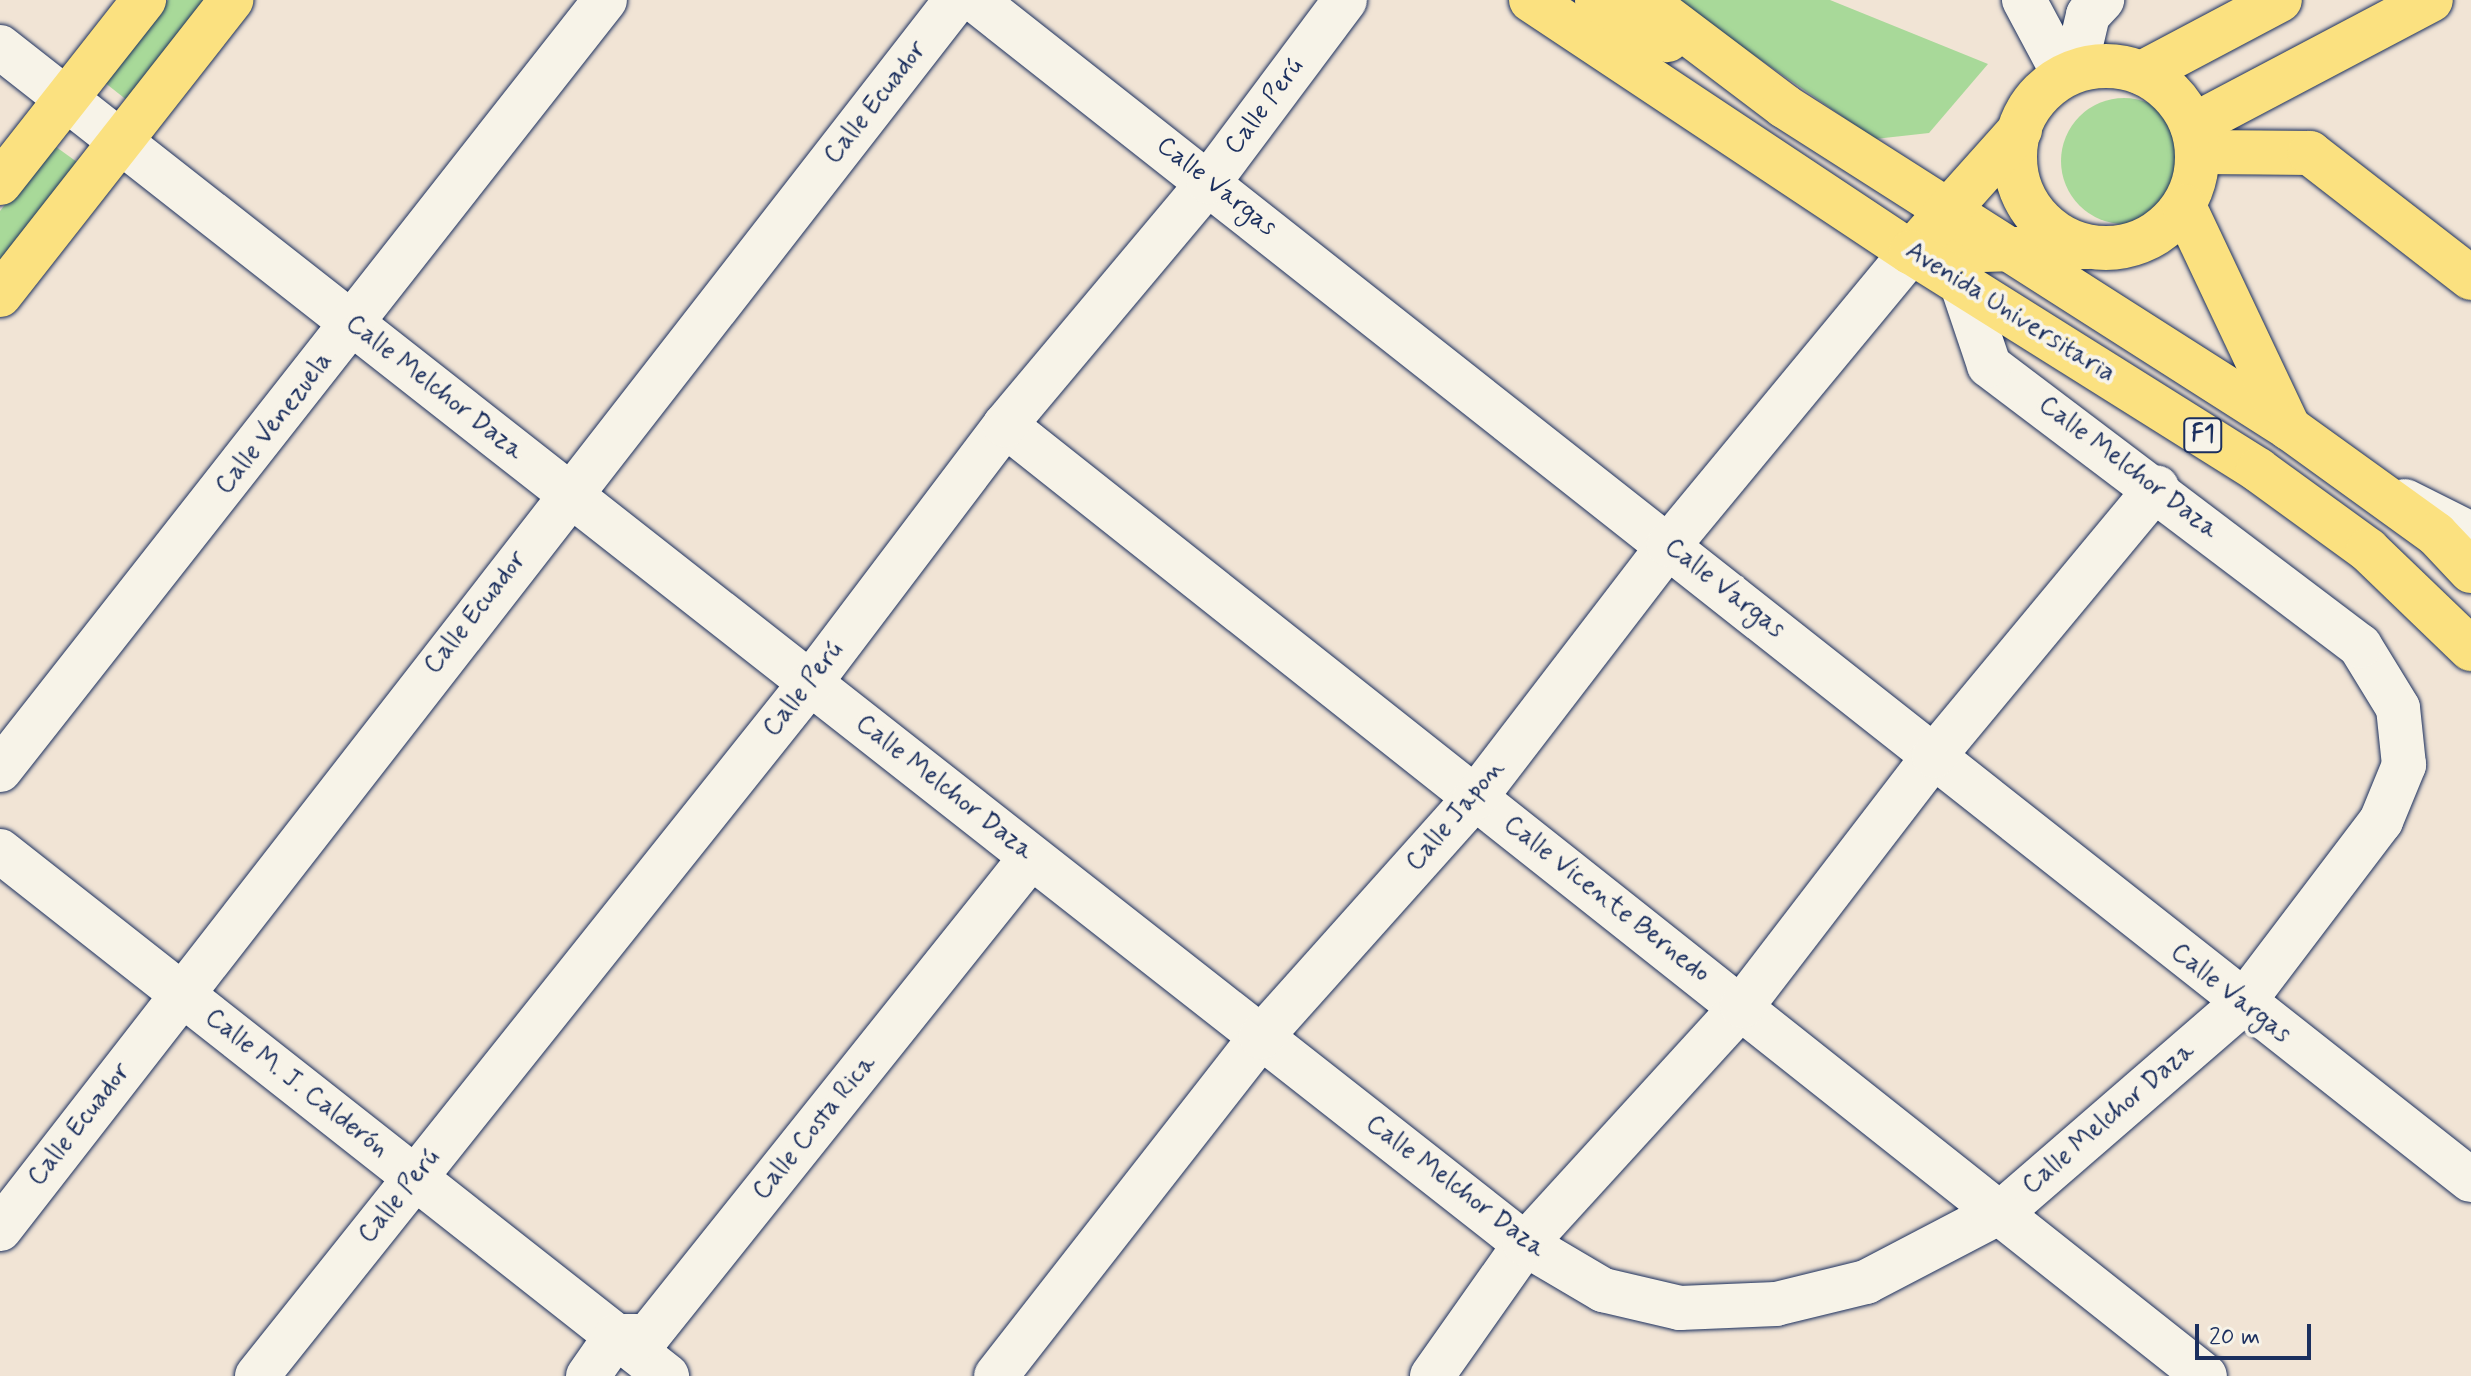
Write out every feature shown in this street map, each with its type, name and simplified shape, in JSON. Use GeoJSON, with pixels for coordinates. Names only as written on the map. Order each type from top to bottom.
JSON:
{"type":"FeatureCollection","features":[{"type":"Feature","properties":{"kind":"main road"},"geometry":{"type":"LineString","coordinates":[[0,183],[144,0]]}},
{"type":"Feature","properties":{"kind":"main road"},"geometry":{"type":"LineString","coordinates":[[0,295],[231,0]]}},
{"type":"Feature","properties":{"kind":"main road","name":"Avenida Universitaria"},"geometry":{"type":"LineString","coordinates":[[1531,0],[1703,111],[1911,252],[1960,279],[2258,470],[2368,550],[2471,649]]}},
{"type":"Feature","properties":{"kind":"main road"},"geometry":{"type":"LineString","coordinates":[[1583,0],[1703,111]]}},
{"type":"Feature","properties":{"kind":"main road"},"geometry":{"type":"LineString","coordinates":[[1597,0],[1784,106]]}},
{"type":"Feature","properties":{"kind":"main road","name":"Avenida Universitaria"},"geometry":{"type":"LineString","coordinates":[[1644,0],[1784,106],[2289,428],[2436,534],[2471,571]]}},
{"type":"Feature","properties":{"kind":"main road"},"geometry":{"type":"LineString","coordinates":[[1911,252],[2020,130],[2041,93],[2070,73],[2142,73],[2280,0]]}},
{"type":"Feature","properties":{"kind":"main road"},"geometry":{"type":"LineString","coordinates":[[2194,139],[2431,0]]}},
{"type":"Feature","properties":{"kind":"main road"},"geometry":{"type":"LineString","coordinates":[[1911,252],[2088,247],[2143,241],[2184,206],[2194,139],[2164,87],[2142,73]]}},
{"type":"Feature","properties":{"kind":"main road"},"geometry":{"type":"LineString","coordinates":[[2020,130],[2016,172],[2025,198],[2041,221],[2088,247]]}},
{"type":"Feature","properties":{"kind":"main road"},"geometry":{"type":"LineString","coordinates":[[2194,139],[2310,153],[2471,278]]}},
{"type":"Feature","properties":{"kind":"main road","name":"F1"},"geometry":{"type":"LineString","coordinates":[[2184,206],[2289,428]]}},
{"type":"Feature","properties":{"kind":"street","name":"Calle Venezuela"},"geometry":{"type":"LineString","coordinates":[[0,770],[354,325],[605,0]]}},
{"type":"Feature","properties":{"kind":"street","name":"Calle Ecuador"},"geometry":{"type":"LineString","coordinates":[[0,1229],[569,493],[956,0]]}},
{"type":"Feature","properties":{"kind":"street","name":"Calle Vargas"},"geometry":{"type":"LineString","coordinates":[[975,0],[1669,545],[2242,1004],[2471,1180]]}},
{"type":"Feature","properties":{"kind":"street","name":"Calle Perú"},"geometry":{"type":"LineString","coordinates":[[257,1376],[810,683],[1005,425],[1209,182],[1345,0]]}},
{"type":"Feature","properties":{"kind":"street"},"geometry":{"type":"LineString","coordinates":[[2024,0],[2070,73]]}},
{"type":"Feature","properties":{"kind":"street"},"geometry":{"type":"LineString","coordinates":[[2070,73],[2088,15],[2102,0]]}},
{"type":"Feature","properties":{"kind":"street","name":"Calle Melchor Daza"},"geometry":{"type":"LineString","coordinates":[[0,47],[1525,1244],[1603,1290],[1680,1308],[1776,1304],[1866,1282],[2004,1210],[2242,1004],[2381,821],[2404,765],[2398,708],[2360,646],[2157,487],[1989,365],[1960,279]]}},
{"type":"Feature","properties":{"kind":"street","name":"Calle Japon"},"geometry":{"type":"LineString","coordinates":[[996,1376],[1261,1037],[1475,798],[1669,545],[1911,252]]}},
{"type":"Feature","properties":{"kind":"street","name":"Calle Vicente Bernedo"},"geometry":{"type":"LineString","coordinates":[[1005,425],[1475,798],[2004,1210],[2205,1376]]}},
{"type":"Feature","properties":{"kind":"street"},"geometry":{"type":"LineString","coordinates":[[2367,484],[2471,534]]}},
{"type":"Feature","properties":{"kind":"street"},"geometry":{"type":"LineString","coordinates":[[1432,1376],[1525,1244],[1742,1006],[1934,756],[2157,487]]}},
{"type":"Feature","properties":{"kind":"street","name":"Calle M. J. Calderón"},"geometry":{"type":"LineString","coordinates":[[0,851],[667,1376]]}},
{"type":"Feature","properties":{"kind":"street","name":"Calle Costa Rica"},"geometry":{"type":"LineString","coordinates":[[616,1336],[648,1336],[1031,857]]}},
{"type":"Feature","properties":{"kind":"street"},"geometry":{"type":"LineString","coordinates":[[588,1376],[616,1336]]}},
{"type":"Feature","properties":{"kind":"green space"},"geometry":{"type":"Polygon","coordinates":[[[168,0],[207,0],[128,101],[104,82],[168,0]]]}},
{"type":"Feature","properties":{"kind":"green space"},"geometry":{"type":"Polygon","coordinates":[[[1674,0],[1830,0],[1988,64],[1929,133],[1875,139],[1674,0]]]}},
{"type":"Feature","properties":{"kind":"green space"},"geometry":{"type":"Polygon","coordinates":[[[2124,98],[2148,102],[2169,116],[2183,137],[2187,161],[2183,185],[2169,206],[2148,220],[2124,224],[2100,220],[2079,206],[2065,185],[2061,161],[2065,137],[2079,116],[2100,102],[2124,98]]]}},
{"type":"Feature","properties":{"kind":"green space"},"geometry":{"type":"Polygon","coordinates":[[[52,144],[77,162],[0,261],[0,211],[52,144]]]}}]}
